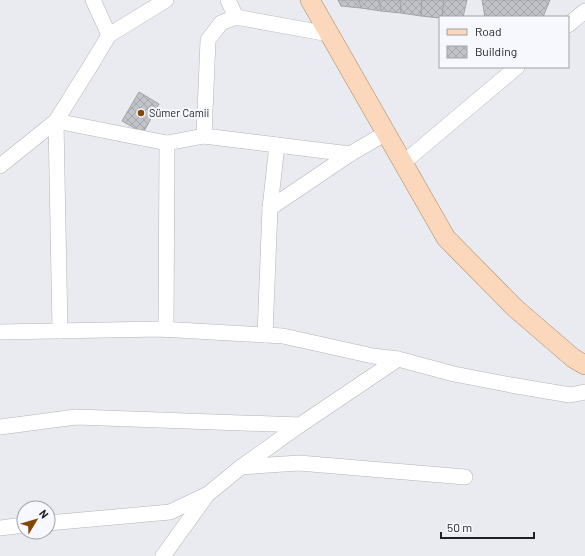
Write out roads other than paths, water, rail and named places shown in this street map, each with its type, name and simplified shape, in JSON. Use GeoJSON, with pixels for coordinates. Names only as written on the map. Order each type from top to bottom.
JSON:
{"type":"FeatureCollection","features":[{"type":"Feature","properties":{"kind":"main road"},"geometry":{"type":"LineString","coordinates":[[310,0],[446,238],[515,308],[573,358],[585,365]]}},
{"type":"Feature","properties":{"kind":"street"},"geometry":{"type":"LineString","coordinates":[[93,0],[109,35]]}},
{"type":"Feature","properties":{"kind":"street"},"geometry":{"type":"LineString","coordinates":[[0,166],[56,121],[92,65],[109,35],[166,0]]}},
{"type":"Feature","properties":{"kind":"street"},"geometry":{"type":"LineString","coordinates":[[228,0],[236,17]]}},
{"type":"Feature","properties":{"kind":"street"},"geometry":{"type":"LineString","coordinates":[[569,24],[585,10]]}},
{"type":"Feature","properties":{"kind":"street"},"geometry":{"type":"LineString","coordinates":[[204,136],[208,40],[221,23],[236,17],[329,34]]}},
{"type":"Feature","properties":{"kind":"street"},"geometry":{"type":"LineString","coordinates":[[403,163],[516,68]]}},
{"type":"Feature","properties":{"kind":"street"},"geometry":{"type":"LineString","coordinates":[[56,121],[167,143],[204,136],[350,154]]}},
{"type":"Feature","properties":{"kind":"street"},"geometry":{"type":"LineString","coordinates":[[56,121],[60,331]]}},
{"type":"Feature","properties":{"kind":"street"},"geometry":{"type":"LineString","coordinates":[[270,208],[350,154],[386,133]]}},
{"type":"Feature","properties":{"kind":"street"},"geometry":{"type":"LineString","coordinates":[[166,330],[167,143]]}},
{"type":"Feature","properties":{"kind":"street"},"geometry":{"type":"LineString","coordinates":[[265,335],[270,208],[277,145]]}},
{"type":"Feature","properties":{"kind":"street"},"geometry":{"type":"LineString","coordinates":[[0,332],[166,330],[283,336],[373,356],[398,359],[454,374],[511,385],[570,395],[585,392]]}},
{"type":"Feature","properties":{"kind":"street"},"geometry":{"type":"LineString","coordinates":[[56,522],[170,512],[208,494],[241,467],[300,425],[398,359]]}},
{"type":"Feature","properties":{"kind":"street"},"geometry":{"type":"LineString","coordinates":[[0,426],[76,417],[300,425]]}},
{"type":"Feature","properties":{"kind":"street"},"geometry":{"type":"LineString","coordinates":[[241,467],[299,463],[465,477]]}},
{"type":"Feature","properties":{"kind":"street"},"geometry":{"type":"LineString","coordinates":[[163,556],[208,494]]}},
{"type":"Feature","properties":{"kind":"street"},"geometry":{"type":"LineString","coordinates":[[0,528],[16,526]]}},
{"type":"Feature","properties":{"kind":"place","name":"Sümer Camii"},"geometry":{"type":"Point","coordinates":[141,113]}}]}
